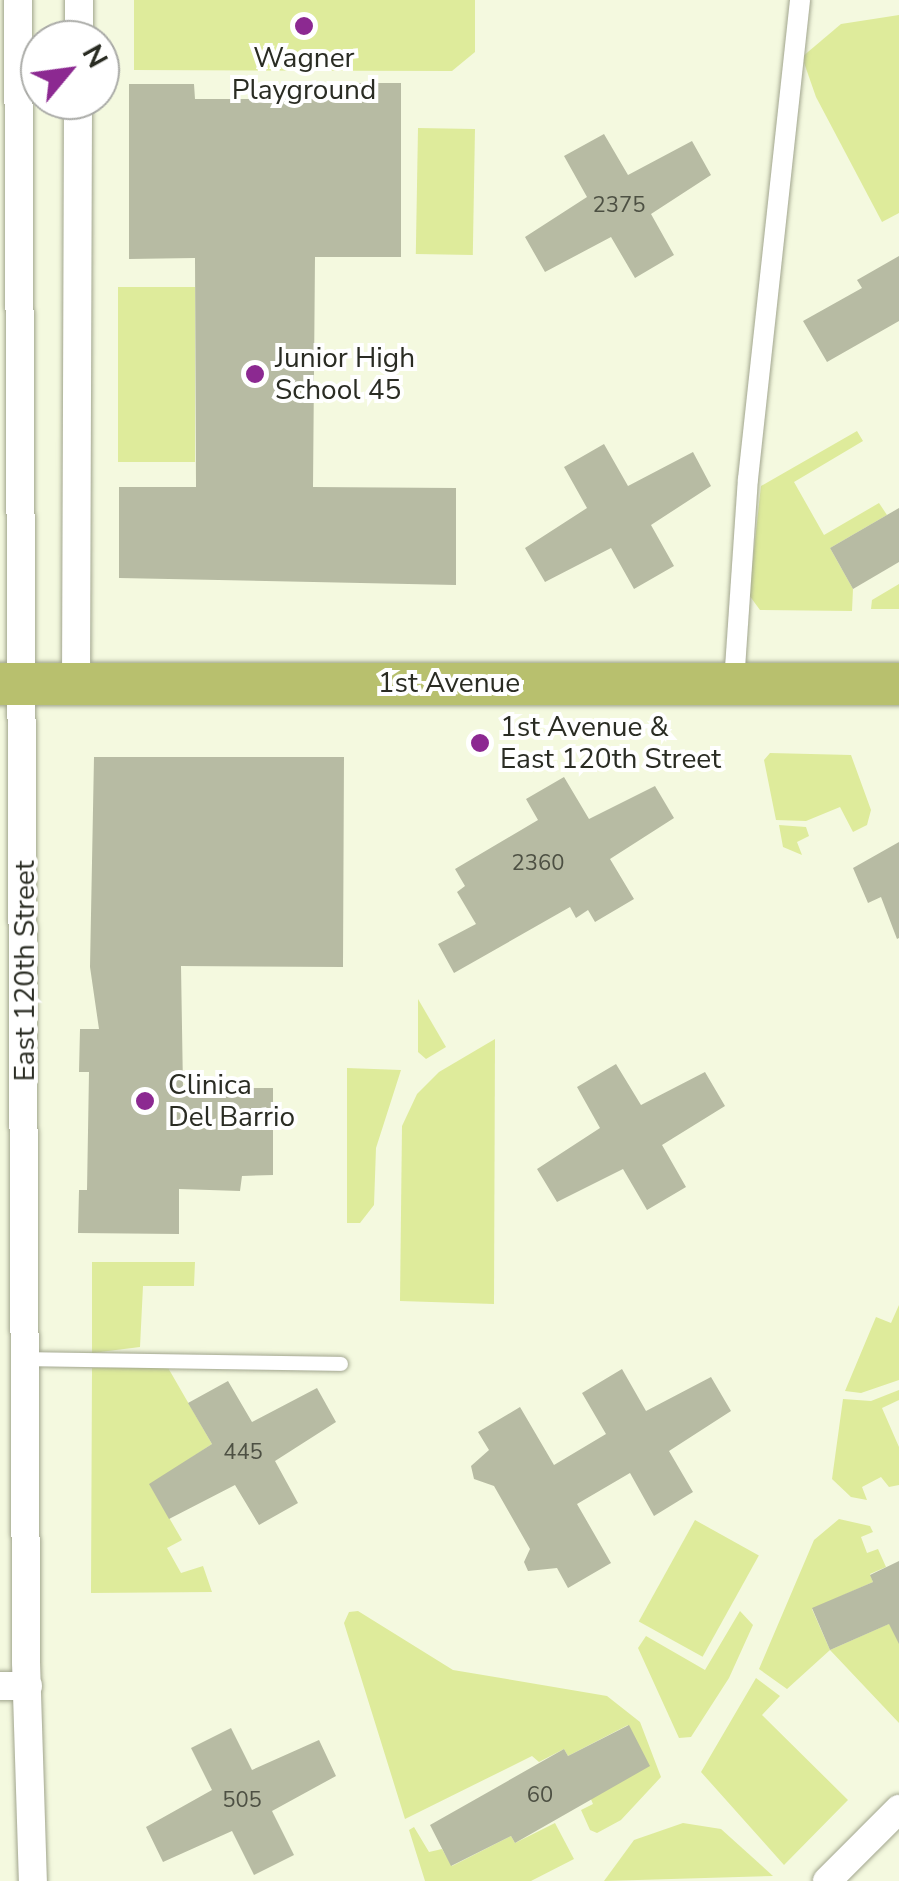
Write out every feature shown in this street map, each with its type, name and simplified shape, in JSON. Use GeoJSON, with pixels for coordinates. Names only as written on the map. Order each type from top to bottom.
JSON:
{"type":"FeatureCollection","features":[{"type":"Feature","properties":{"kind":"main road","name":"1st Avenue"},"geometry":{"type":"LineString","coordinates":[[10,684],[899,684]]}},
{"type":"Feature","properties":{"kind":"street","name":"East 120th Street"},"geometry":{"type":"LineString","coordinates":[[18,0],[10,684],[26,1359],[14,1686],[33,1881]]}},
{"type":"Feature","properties":{"kind":"street"},"geometry":{"type":"LineString","coordinates":[[734,684],[748,480],[800,0]]}},
{"type":"Feature","properties":{"kind":"street"},"geometry":{"type":"LineString","coordinates":[[76,683],[78,120]]}},
{"type":"Feature","properties":{"kind":"street"},"geometry":{"type":"LineString","coordinates":[[828,1881],[899,1809]]}},
{"type":"Feature","properties":{"kind":"lane"},"geometry":{"type":"LineString","coordinates":[[26,1359],[341,1364]]}},
{"type":"Feature","properties":{"kind":"green space","name":"Wagner Playground"},"geometry":{"type":"Polygon","coordinates":[[[134,0],[475,0],[475,52],[452,71],[134,70],[134,0]]]}},
{"type":"Feature","properties":{"kind":"green space"},"geometry":{"type":"Polygon","coordinates":[[[899,15],[899,213],[882,222],[816,97],[802,57],[841,24],[899,15]]]}},
{"type":"Feature","properties":{"kind":"green space"},"geometry":{"type":"Polygon","coordinates":[[[418,128],[475,129],[473,255],[416,254],[418,128]]]}},
{"type":"Feature","properties":{"kind":"green space"},"geometry":{"type":"Polygon","coordinates":[[[118,287],[195,287],[195,462],[118,462],[118,287]]]}},
{"type":"Feature","properties":{"kind":"green space"},"geometry":{"type":"Polygon","coordinates":[[[857,431],[863,441],[794,482],[824,535],[879,503],[887,515],[830,548],[853,589],[852,611],[760,610],[749,595],[761,486],[857,431]]]}},
{"type":"Feature","properties":{"kind":"green space"},"geometry":{"type":"Polygon","coordinates":[[[899,584],[899,609],[871,609],[872,600],[899,584]]]}},
{"type":"Feature","properties":{"kind":"green space"},"geometry":{"type":"Polygon","coordinates":[[[770,753],[851,755],[871,810],[867,825],[853,832],[840,807],[806,821],[776,820],[764,760],[770,753]]]}},
{"type":"Feature","properties":{"kind":"green space"},"geometry":{"type":"Polygon","coordinates":[[[779,825],[806,827],[809,836],[797,842],[802,855],[783,847],[779,825]]]}},
{"type":"Feature","properties":{"kind":"green space"},"geometry":{"type":"Polygon","coordinates":[[[418,999],[446,1047],[426,1059],[418,1052],[418,999]]]}},
{"type":"Feature","properties":{"kind":"green space"},"geometry":{"type":"Polygon","coordinates":[[[495,1039],[494,1304],[400,1301],[402,1126],[417,1094],[439,1072],[495,1039]]]}},
{"type":"Feature","properties":{"kind":"green space"},"geometry":{"type":"Polygon","coordinates":[[[347,1068],[401,1070],[376,1148],[374,1205],[360,1223],[347,1223],[347,1068]]]}},
{"type":"Feature","properties":{"kind":"green space"},"geometry":{"type":"Polygon","coordinates":[[[92,1262],[195,1262],[194,1286],[143,1286],[140,1347],[92,1353],[92,1262]]]}},
{"type":"Feature","properties":{"kind":"green space"},"geometry":{"type":"Polygon","coordinates":[[[899,1305],[899,1380],[861,1393],[845,1391],[876,1317],[891,1323],[899,1305]]]}},
{"type":"Feature","properties":{"kind":"green space"},"geometry":{"type":"Polygon","coordinates":[[[167,1366],[212,1444],[150,1485],[182,1540],[167,1548],[181,1573],[203,1566],[212,1592],[91,1593],[92,1368],[167,1366]]]}},
{"type":"Feature","properties":{"kind":"green space"},"geometry":{"type":"Polygon","coordinates":[[[899,1390],[899,1400],[882,1408],[899,1447],[899,1485],[889,1487],[881,1477],[862,1487],[867,1500],[851,1497],[832,1479],[843,1399],[871,1401],[899,1390]]]}},
{"type":"Feature","properties":{"kind":"green space"},"geometry":{"type":"Polygon","coordinates":[[[839,1519],[870,1526],[873,1532],[861,1537],[867,1553],[878,1549],[886,1567],[870,1574],[873,1582],[812,1609],[830,1650],[787,1689],[759,1669],[814,1540],[839,1519]]]}},
{"type":"Feature","properties":{"kind":"green space"},"geometry":{"type":"Polygon","coordinates":[[[695,1520],[759,1555],[703,1657],[639,1621],[695,1520]]]}},
{"type":"Feature","properties":{"kind":"green space"},"geometry":{"type":"Polygon","coordinates":[[[358,1611],[453,1670],[607,1696],[640,1722],[661,1777],[621,1820],[597,1833],[590,1830],[581,1810],[593,1804],[590,1797],[628,1725],[568,1756],[564,1749],[539,1762],[532,1756],[405,1819],[344,1623],[349,1612],[358,1611]]]}},
{"type":"Feature","properties":{"kind":"green space"},"geometry":{"type":"Polygon","coordinates":[[[740,1611],[753,1625],[729,1678],[691,1737],[679,1738],[638,1648],[646,1636],[705,1670],[740,1611]]]}},
{"type":"Feature","properties":{"kind":"green space"},"geometry":{"type":"Polygon","coordinates":[[[893,1622],[899,1629],[899,1723],[830,1650],[893,1622]]]}},
{"type":"Feature","properties":{"kind":"green space"},"geometry":{"type":"Polygon","coordinates":[[[756,1678],[780,1696],[762,1715],[848,1800],[784,1865],[701,1772],[756,1678]]]}},
{"type":"Feature","properties":{"kind":"green space"},"geometry":{"type":"Polygon","coordinates":[[[555,1823],[574,1859],[531,1881],[425,1881],[409,1830],[414,1827],[429,1852],[442,1849],[452,1866],[511,1836],[515,1843],[555,1823]]]}},
{"type":"Feature","properties":{"kind":"green space"},"geometry":{"type":"Polygon","coordinates":[[[683,1823],[721,1829],[773,1876],[604,1881],[634,1840],[683,1823]]]}},
{"type":"Feature","properties":{"kind":"building","name":"Junior High School 45"},"geometry":{"type":"Polygon","coordinates":[[[336,83],[401,83],[401,257],[315,257],[313,487],[456,488],[456,585],[119,578],[119,487],[196,487],[195,258],[129,259],[129,84],[194,84],[195,99],[336,99],[336,83]]]}},
{"type":"Feature","properties":{"kind":"building"},"geometry":{"type":"Polygon","coordinates":[[[604,134],[628,175],[692,141],[711,175],[651,214],[674,255],[635,278],[611,237],[545,272],[525,237],[587,197],[564,156],[604,134]]]}},
{"type":"Feature","properties":{"kind":"building"},"geometry":{"type":"Polygon","coordinates":[[[899,256],[899,321],[827,362],[803,321],[862,288],[857,280],[899,256]]]}},
{"type":"Feature","properties":{"kind":"building"},"geometry":{"type":"Polygon","coordinates":[[[604,444],[628,486],[693,452],[711,486],[651,525],[674,566],[634,589],[611,548],[545,582],[525,548],[587,508],[564,467],[604,444]]]}},
{"type":"Feature","properties":{"kind":"building"},"geometry":{"type":"Polygon","coordinates":[[[899,508],[899,562],[853,589],[830,548],[899,508]]]}},
{"type":"Feature","properties":{"kind":"building"},"geometry":{"type":"Polygon","coordinates":[[[94,757],[344,757],[343,967],[181,966],[183,1088],[273,1088],[273,1175],[242,1176],[240,1191],[179,1189],[179,1234],[78,1233],[79,1190],[87,1190],[89,1072],[79,1072],[80,1029],[99,1029],[90,967],[94,757]]]}},
{"type":"Feature","properties":{"kind":"building"},"geometry":{"type":"Polygon","coordinates":[[[564,777],[589,819],[655,786],[674,818],[610,859],[634,899],[595,922],[588,910],[576,918],[570,907],[454,973],[438,944],[476,924],[457,892],[465,886],[455,869],[538,820],[526,799],[564,777]]]}},
{"type":"Feature","properties":{"kind":"building"},"geometry":{"type":"Polygon","coordinates":[[[899,842],[897,939],[881,897],[868,903],[853,868],[899,842]]]}},
{"type":"Feature","properties":{"kind":"building"},"geometry":{"type":"Polygon","coordinates":[[[616,1064],[641,1105],[705,1072],[725,1106],[662,1145],[686,1187],[647,1210],[623,1169],[557,1202],[537,1169],[600,1128],[577,1087],[616,1064]]]}},
{"type":"Feature","properties":{"kind":"building"},"geometry":{"type":"Polygon","coordinates":[[[622,1369],[646,1411],[711,1377],[731,1411],[669,1451],[693,1492],[654,1516],[630,1473],[577,1504],[611,1563],[568,1588],[557,1568],[528,1571],[524,1562],[530,1549],[494,1486],[474,1479],[471,1466],[489,1450],[478,1432],[520,1407],[554,1465],[606,1434],[582,1393],[622,1369]]]}},
{"type":"Feature","properties":{"kind":"building"},"geometry":{"type":"Polygon","coordinates":[[[228,1381],[252,1422],[317,1388],[336,1422],[275,1461],[298,1503],[259,1525],[235,1485],[169,1519],[149,1484],[212,1444],[188,1403],[228,1381]]]}},
{"type":"Feature","properties":{"kind":"building"},"geometry":{"type":"Polygon","coordinates":[[[899,1561],[899,1644],[889,1624],[830,1650],[812,1608],[873,1582],[870,1575],[899,1561]]]}},
{"type":"Feature","properties":{"kind":"building"},"geometry":{"type":"Polygon","coordinates":[[[629,1725],[650,1766],[515,1843],[511,1836],[451,1866],[430,1825],[564,1749],[568,1756],[629,1725]]]}},
{"type":"Feature","properties":{"kind":"building"},"geometry":{"type":"Polygon","coordinates":[[[231,1728],[252,1770],[319,1740],[336,1776],[272,1811],[294,1855],[254,1875],[232,1831],[163,1862],[146,1827],[212,1790],[191,1748],[231,1728]]]}},
{"type":"Feature","properties":{"kind":"place","name":"Wagner Playground"},"geometry":{"type":"Point","coordinates":[304,26]}},
{"type":"Feature","properties":{"kind":"place","name":"Junior High School 45"},"geometry":{"type":"Point","coordinates":[255,374]}},
{"type":"Feature","properties":{"kind":"place","name":"1st Avenue & East 120th Street"},"geometry":{"type":"Point","coordinates":[480,743]}},
{"type":"Feature","properties":{"kind":"place","name":"Clinica Del Barrio"},"geometry":{"type":"Point","coordinates":[145,1101]}}]}
